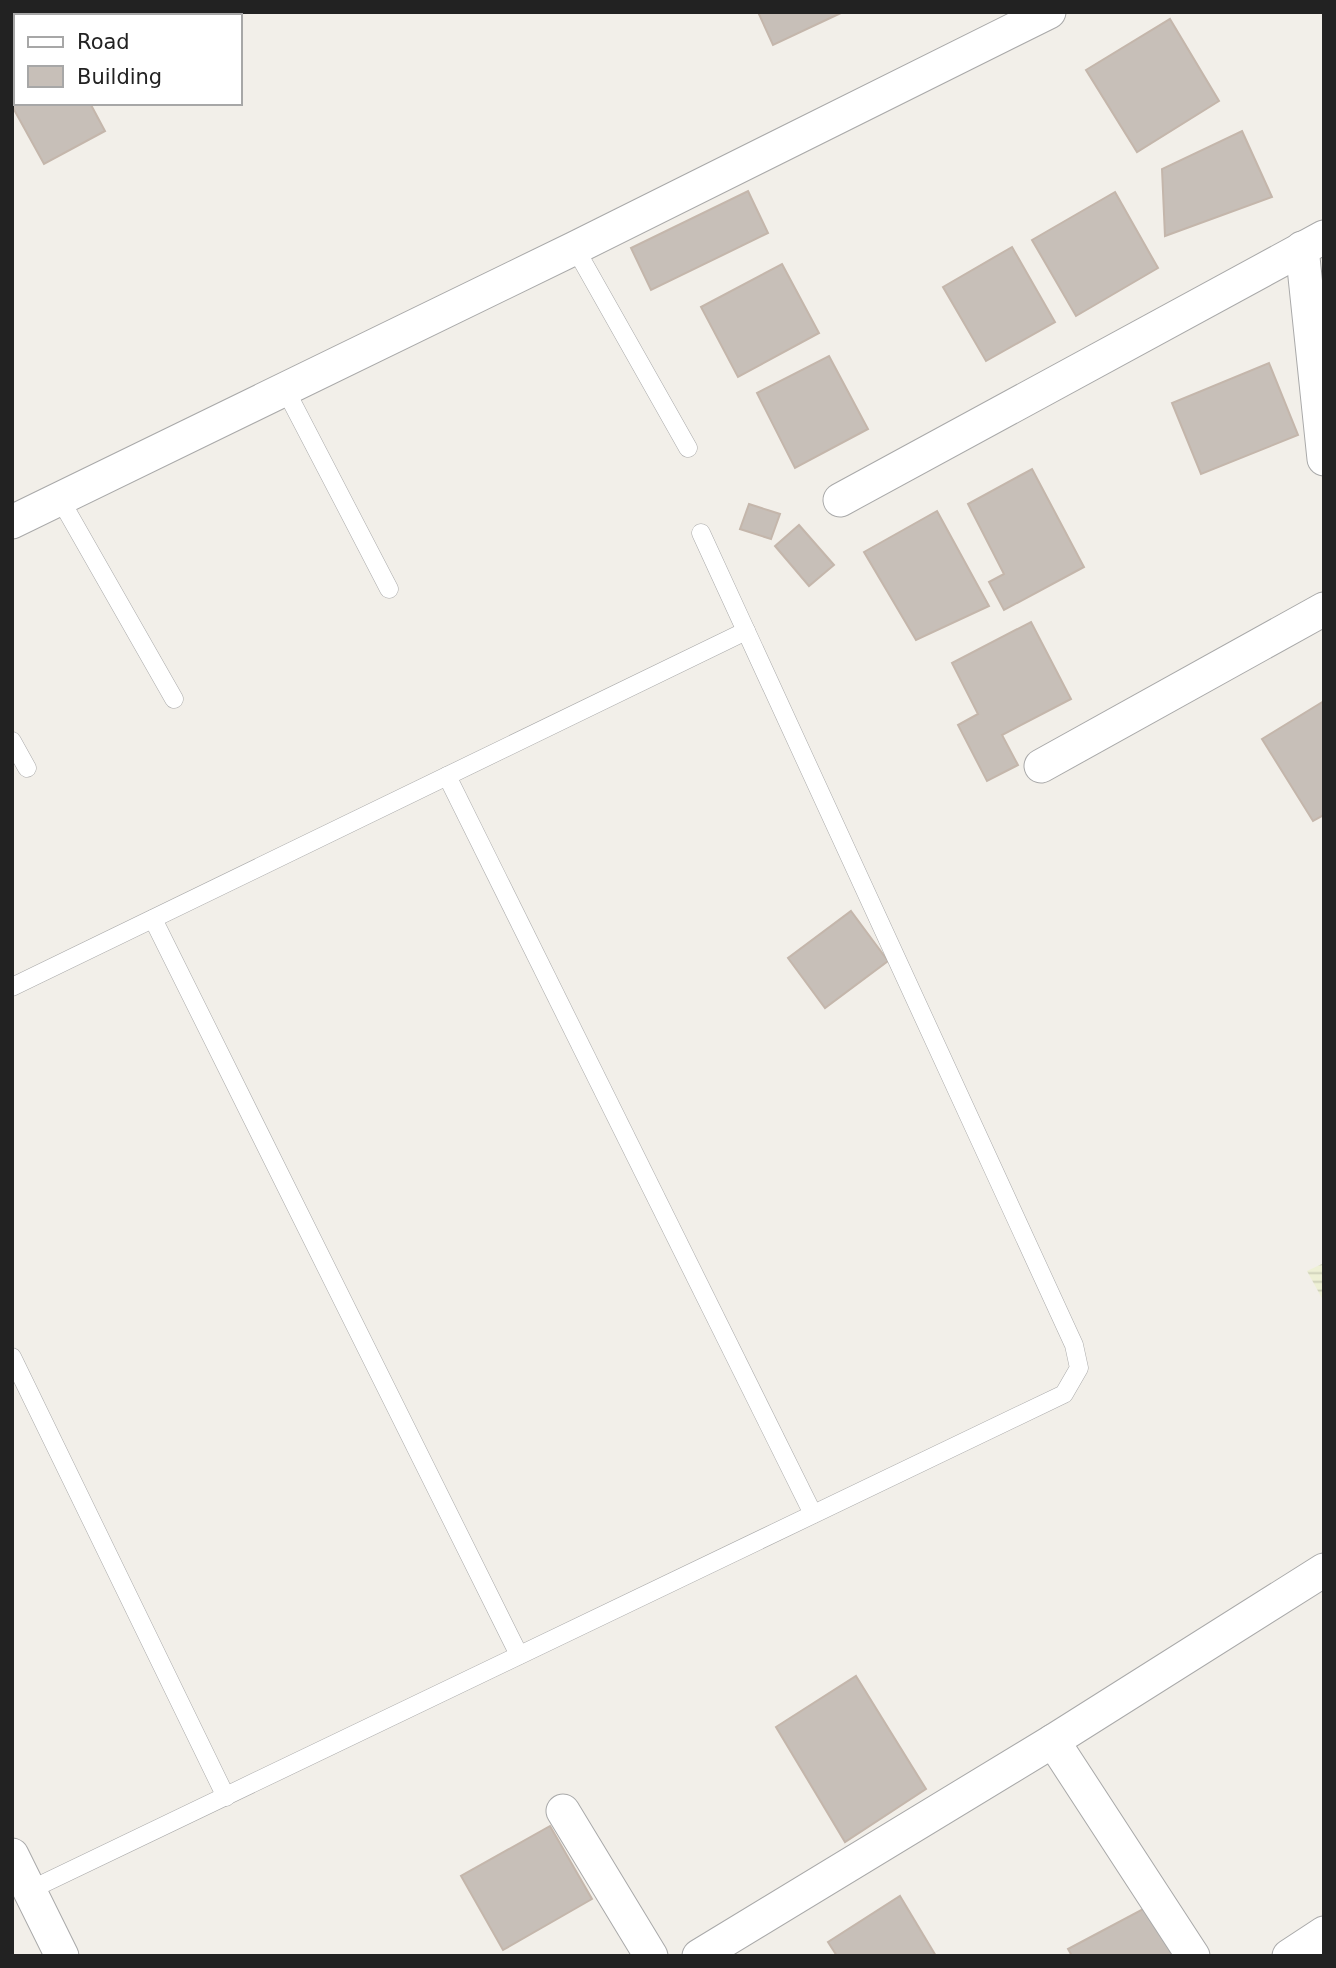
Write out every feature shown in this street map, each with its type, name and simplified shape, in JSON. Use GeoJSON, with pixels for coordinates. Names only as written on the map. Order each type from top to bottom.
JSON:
{"type":"FeatureCollection","features":[{"type":"Feature","properties":{"kind":"street"},"geometry":{"type":"LineString","coordinates":[[12,522],[575,248],[1049,12]]}},
{"type":"Feature","properties":{"kind":"street"},"geometry":{"type":"LineString","coordinates":[[839,500],[1313,243],[1324,459]]}},
{"type":"Feature","properties":{"kind":"street"},"geometry":{"type":"LineString","coordinates":[[1041,766],[1324,609]]}},
{"type":"Feature","properties":{"kind":"street"},"geometry":{"type":"LineString","coordinates":[[699,1956],[1053,1741],[1324,1570]]}},
{"type":"Feature","properties":{"kind":"street"},"geometry":{"type":"LineString","coordinates":[[1053,1741],[1193,1956]]}},
{"type":"Feature","properties":{"kind":"street"},"geometry":{"type":"LineString","coordinates":[[563,1811],[651,1956]]}},
{"type":"Feature","properties":{"kind":"street"},"geometry":{"type":"LineString","coordinates":[[12,1855],[62,1956]]}},
{"type":"Feature","properties":{"kind":"street"},"geometry":{"type":"LineString","coordinates":[[1289,1956],[1324,1933]]}},
{"type":"Feature","properties":{"kind":"lane"},"geometry":{"type":"LineString","coordinates":[[575,248],[688,447]]}},
{"type":"Feature","properties":{"kind":"lane"},"geometry":{"type":"LineString","coordinates":[[285,389],[389,589]]}},
{"type":"Feature","properties":{"kind":"lane"},"geometry":{"type":"LineString","coordinates":[[60,499],[174,699]]}},
{"type":"Feature","properties":{"kind":"lane"},"geometry":{"type":"LineString","coordinates":[[30,1891],[1063,1394],[1079,1368],[1074,1345],[701,533]]}},
{"type":"Feature","properties":{"kind":"lane"},"geometry":{"type":"LineString","coordinates":[[12,987],[746,631]]}},
{"type":"Feature","properties":{"kind":"lane"},"geometry":{"type":"LineString","coordinates":[[12,741],[27,768]]}},
{"type":"Feature","properties":{"kind":"lane"},"geometry":{"type":"LineString","coordinates":[[447,776],[813,1514]]}},
{"type":"Feature","properties":{"kind":"lane"},"geometry":{"type":"LineString","coordinates":[[153,919],[519,1655]]}},
{"type":"Feature","properties":{"kind":"lane"},"geometry":{"type":"LineString","coordinates":[[12,1357],[226,1797]]}},
{"type":"Feature","properties":{"kind":"green space"},"geometry":{"type":"Polygon","coordinates":[[[1324,1263],[1324,1302],[1307,1271],[1324,1263]]]}},
{"type":"Feature","properties":{"kind":"building"},"geometry":{"type":"Polygon","coordinates":[[[12,12],[41,12],[42,14],[14,14],[14,105],[91,105],[105,131],[44,164],[12,106],[12,12]]]}},
{"type":"Feature","properties":{"kind":"building"},"geometry":{"type":"Polygon","coordinates":[[[758,12],[843,12],[773,45],[758,12]]]}},
{"type":"Feature","properties":{"kind":"building"},"geometry":{"type":"Polygon","coordinates":[[[1170,19],[1219,101],[1137,152],[1086,70],[1170,19]]]}},
{"type":"Feature","properties":{"kind":"building"},"geometry":{"type":"Polygon","coordinates":[[[1242,131],[1272,197],[1165,236],[1162,169],[1242,131]]]}},
{"type":"Feature","properties":{"kind":"building"},"geometry":{"type":"Polygon","coordinates":[[[748,191],[768,233],[651,290],[631,248],[748,191]]]}},
{"type":"Feature","properties":{"kind":"building"},"geometry":{"type":"Polygon","coordinates":[[[1115,192],[1158,268],[1076,316],[1032,240],[1115,192]]]}},
{"type":"Feature","properties":{"kind":"building"},"geometry":{"type":"Polygon","coordinates":[[[1012,247],[1055,322],[986,361],[943,287],[1012,247]]]}},
{"type":"Feature","properties":{"kind":"building"},"geometry":{"type":"Polygon","coordinates":[[[782,264],[819,333],[738,377],[701,307],[782,264]]]}},
{"type":"Feature","properties":{"kind":"building"},"geometry":{"type":"Polygon","coordinates":[[[829,356],[868,429],[795,468],[757,393],[829,356]]]}},
{"type":"Feature","properties":{"kind":"building"},"geometry":{"type":"Polygon","coordinates":[[[1269,363],[1298,435],[1201,474],[1172,403],[1269,363]]]}},
{"type":"Feature","properties":{"kind":"building"},"geometry":{"type":"Polygon","coordinates":[[[1032,469],[1084,567],[1004,610],[989,582],[1004,574],[968,504],[1032,469]]]}},
{"type":"Feature","properties":{"kind":"building"},"geometry":{"type":"Polygon","coordinates":[[[749,504],[780,514],[771,539],[740,529],[749,504]]]}},
{"type":"Feature","properties":{"kind":"building"},"geometry":{"type":"Polygon","coordinates":[[[937,511],[989,606],[916,640],[864,552],[937,511]]]}},
{"type":"Feature","properties":{"kind":"building"},"geometry":{"type":"Polygon","coordinates":[[[799,525],[834,565],[809,586],[775,546],[799,525]]]}},
{"type":"Feature","properties":{"kind":"building"},"geometry":{"type":"Polygon","coordinates":[[[1031,622],[1071,699],[1002,735],[1018,765],[987,781],[958,725],[978,714],[952,663],[1031,622]]]}},
{"type":"Feature","properties":{"kind":"building"},"geometry":{"type":"Polygon","coordinates":[[[1324,701],[1324,815],[1313,821],[1262,739],[1324,701]]]}},
{"type":"Feature","properties":{"kind":"building"},"geometry":{"type":"Polygon","coordinates":[[[851,911],[888,961],[825,1008],[788,958],[851,911]]]}},
{"type":"Feature","properties":{"kind":"building"},"geometry":{"type":"Polygon","coordinates":[[[856,1676],[926,1789],[845,1842],[776,1727],[856,1676]]]}},
{"type":"Feature","properties":{"kind":"building"},"geometry":{"type":"Polygon","coordinates":[[[550,1826],[592,1899],[503,1950],[461,1876],[550,1826]]]}},
{"type":"Feature","properties":{"kind":"building"},"geometry":{"type":"Polygon","coordinates":[[[900,1896],[936,1956],[837,1956],[828,1942],[900,1896]]]}},
{"type":"Feature","properties":{"kind":"building"},"geometry":{"type":"Polygon","coordinates":[[[1145,1908],[1174,1956],[1072,1956],[1068,1949],[1145,1908]]]}}]}
